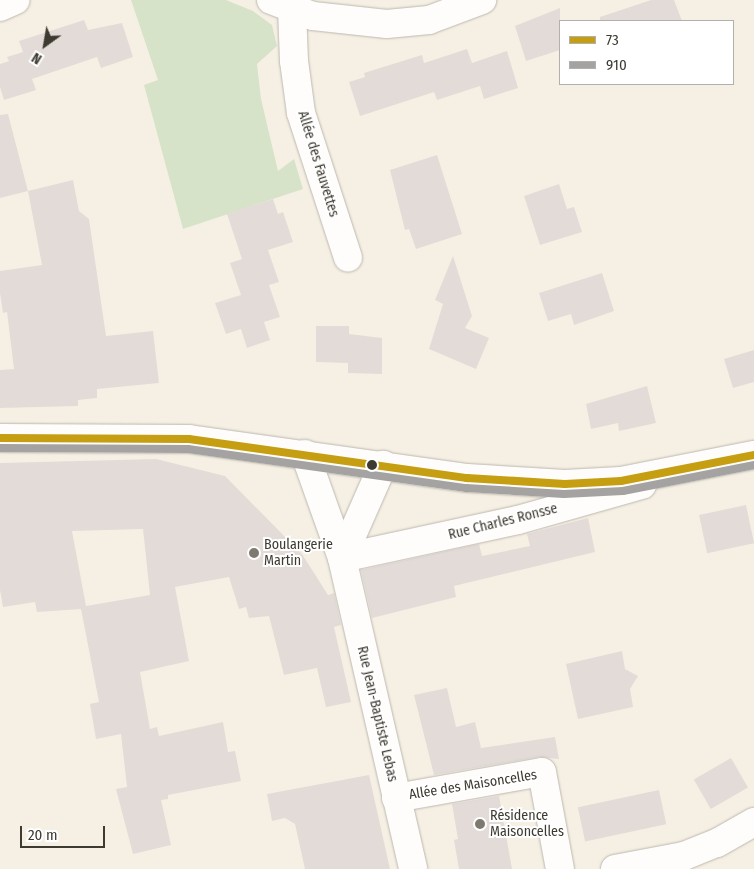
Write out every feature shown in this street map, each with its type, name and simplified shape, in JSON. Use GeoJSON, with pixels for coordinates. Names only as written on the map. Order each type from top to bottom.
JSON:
{"type":"FeatureCollection","features":[{"type":"Feature","properties":{"kind":"street"},"geometry":{"type":"LineString","coordinates":[[0,7],[16,0]]}},
{"type":"Feature","properties":{"kind":"street","name":"Allée des Fauvettes"},"geometry":{"type":"LineString","coordinates":[[281,5],[313,16],[361,23],[410,23],[449,14],[482,0]]}},
{"type":"Feature","properties":{"kind":"street","name":"Allée des Fauvettes"},"geometry":{"type":"LineString","coordinates":[[281,5],[294,61],[301,113],[348,258]]}},
{"type":"Feature","properties":{"kind":"street","name":"Rue Charles Ronsse"},"geometry":{"type":"LineString","coordinates":[[0,438],[189,439],[467,478],[565,484],[621,481],[754,456]]}},
{"type":"Feature","properties":{"kind":"street","name":"Rue Jean-Baptiste Lebas"},"geometry":{"type":"LineString","coordinates":[[305,454],[342,558],[413,869]]}},
{"type":"Feature","properties":{"kind":"street"},"geometry":{"type":"LineString","coordinates":[[342,558],[382,465]]}},
{"type":"Feature","properties":{"kind":"street","name":"Rue Charles Ronsse"},"geometry":{"type":"LineString","coordinates":[[342,558],[518,520],[690,469]]}},
{"type":"Feature","properties":{"kind":"street","name":"Allée des Maisoncelles"},"geometry":{"type":"LineString","coordinates":[[396,798],[542,772],[560,869]]}},
{"type":"Feature","properties":{"kind":"street"},"geometry":{"type":"LineString","coordinates":[[615,869],[684,856],[717,843],[754,822]]}},
{"type":"Feature","properties":{"kind":"green space"},"geometry":{"type":"Polygon","coordinates":[[[131,0],[226,0],[253,11],[272,25],[277,46],[257,64],[261,99],[278,171],[294,159],[303,189],[183,229],[144,85],[158,80],[131,0]]]}},
{"type":"Feature","properties":{"kind":"building"},"geometry":{"type":"Polygon","coordinates":[[[651,0],[674,0],[682,20],[600,20],[600,17],[651,0]]]}},
{"type":"Feature","properties":{"kind":"building"},"geometry":{"type":"Polygon","coordinates":[[[560,8],[559,50],[526,61],[515,26],[560,8]]]}},
{"type":"Feature","properties":{"kind":"building"},"geometry":{"type":"Polygon","coordinates":[[[84,20],[88,30],[122,23],[133,57],[101,68],[97,57],[32,79],[36,90],[4,100],[0,87],[0,64],[9,61],[7,57],[23,52],[19,41],[84,20]]]}},
{"type":"Feature","properties":{"kind":"building"},"geometry":{"type":"Polygon","coordinates":[[[467,49],[472,63],[507,51],[518,88],[484,99],[480,86],[437,100],[434,92],[360,116],[349,82],[365,77],[364,73],[422,55],[424,63],[467,49]]]}},
{"type":"Feature","properties":{"kind":"building"},"geometry":{"type":"Polygon","coordinates":[[[8,114],[28,191],[0,198],[0,115],[8,114]]]}},
{"type":"Feature","properties":{"kind":"building"},"geometry":{"type":"Polygon","coordinates":[[[437,155],[462,234],[416,249],[409,229],[405,230],[390,170],[437,155]]]}},
{"type":"Feature","properties":{"kind":"building"},"geometry":{"type":"Polygon","coordinates":[[[73,180],[79,211],[89,219],[106,336],[153,331],[159,383],[97,389],[97,398],[78,400],[78,406],[0,408],[0,370],[14,369],[7,312],[3,313],[0,293],[0,271],[42,265],[28,191],[73,180]]]}},
{"type":"Feature","properties":{"kind":"building"},"geometry":{"type":"Polygon","coordinates":[[[559,184],[567,209],[574,207],[582,232],[540,245],[524,196],[559,184]]]}},
{"type":"Feature","properties":{"kind":"building"},"geometry":{"type":"Polygon","coordinates":[[[273,199],[278,214],[283,212],[293,242],[268,250],[279,282],[269,285],[280,317],[264,322],[270,340],[247,348],[241,329],[226,334],[215,303],[241,295],[230,263],[242,259],[227,214],[273,199]]]}},
{"type":"Feature","properties":{"kind":"building"},"geometry":{"type":"Polygon","coordinates":[[[453,256],[472,316],[465,328],[489,338],[476,369],[429,349],[443,304],[435,300],[453,256]]]}},
{"type":"Feature","properties":{"kind":"building"},"geometry":{"type":"Polygon","coordinates":[[[602,273],[614,311],[574,325],[571,314],[548,321],[539,293],[602,273]]]}},
{"type":"Feature","properties":{"kind":"building"},"geometry":{"type":"Polygon","coordinates":[[[316,326],[349,326],[349,334],[382,338],[382,374],[348,373],[348,363],[316,362],[316,326]]]}},
{"type":"Feature","properties":{"kind":"building"},"geometry":{"type":"Polygon","coordinates":[[[754,350],[754,382],[733,388],[724,359],[754,350]]]}},
{"type":"Feature","properties":{"kind":"building"},"geometry":{"type":"Polygon","coordinates":[[[647,386],[656,423],[619,431],[618,423],[591,429],[586,404],[647,386]]]}},
{"type":"Feature","properties":{"kind":"building"},"geometry":{"type":"Polygon","coordinates":[[[156,459],[225,476],[302,554],[328,595],[334,593],[341,625],[334,627],[351,702],[326,707],[317,668],[284,675],[269,616],[249,618],[246,607],[239,609],[229,577],[175,587],[189,661],[140,672],[150,729],[157,727],[159,736],[223,722],[228,752],[235,751],[241,781],[168,795],[168,799],[161,800],[171,845],[133,854],[116,789],[127,787],[121,734],[96,739],[90,704],[99,702],[81,609],[37,612],[35,602],[3,607],[0,590],[0,463],[156,459]],[[143,529],[72,531],[86,606],[150,595],[143,529]]]}},
{"type":"Feature","properties":{"kind":"building"},"geometry":{"type":"Polygon","coordinates":[[[746,505],[754,543],[707,553],[699,515],[746,505]]]}},
{"type":"Feature","properties":{"kind":"building"},"geometry":{"type":"Polygon","coordinates":[[[588,518],[595,552],[454,586],[456,597],[372,618],[361,570],[479,544],[482,556],[530,546],[527,534],[588,518]]]}},
{"type":"Feature","properties":{"kind":"building"},"geometry":{"type":"Polygon","coordinates":[[[622,651],[625,669],[638,676],[630,689],[633,707],[578,719],[566,664],[622,651]]]}},
{"type":"Feature","properties":{"kind":"building"},"geometry":{"type":"Polygon","coordinates":[[[447,688],[456,727],[475,722],[481,748],[555,737],[559,759],[539,757],[434,775],[414,695],[447,688]]]}},
{"type":"Feature","properties":{"kind":"building"},"geometry":{"type":"Polygon","coordinates":[[[731,758],[748,787],[711,809],[694,780],[731,758]]]}},
{"type":"Feature","properties":{"kind":"building"},"geometry":{"type":"Polygon","coordinates":[[[369,775],[390,869],[305,869],[295,824],[285,818],[272,821],[267,794],[369,775]]]}},
{"type":"Feature","properties":{"kind":"building"},"geometry":{"type":"Polygon","coordinates":[[[659,790],[666,824],[585,841],[578,807],[659,790]]]}},
{"type":"Feature","properties":{"kind":"building","name":"Résidence Maisoncelles"},"geometry":{"type":"Polygon","coordinates":[[[499,796],[512,869],[459,869],[454,840],[458,839],[452,804],[499,796]]]}},
{"type":"Feature","properties":{"kind":"transit line","name":"73"},"geometry":{"type":"LineString","coordinates":[[0,438],[189,439],[467,478],[565,484],[621,481],[754,455]]}},
{"type":"Feature","properties":{"kind":"transit line","name":"910"},"geometry":{"type":"LineString","coordinates":[[0,448],[188,449],[466,488],[564,494],[623,491],[754,465]]}},
{"type":"Feature","properties":{"kind":"place","name":"Boulangerie Martin"},"geometry":{"type":"Point","coordinates":[254,553]}},
{"type":"Feature","properties":{"kind":"place","name":"Résidence Maisoncelles"},"geometry":{"type":"Point","coordinates":[480,824]}}]}
